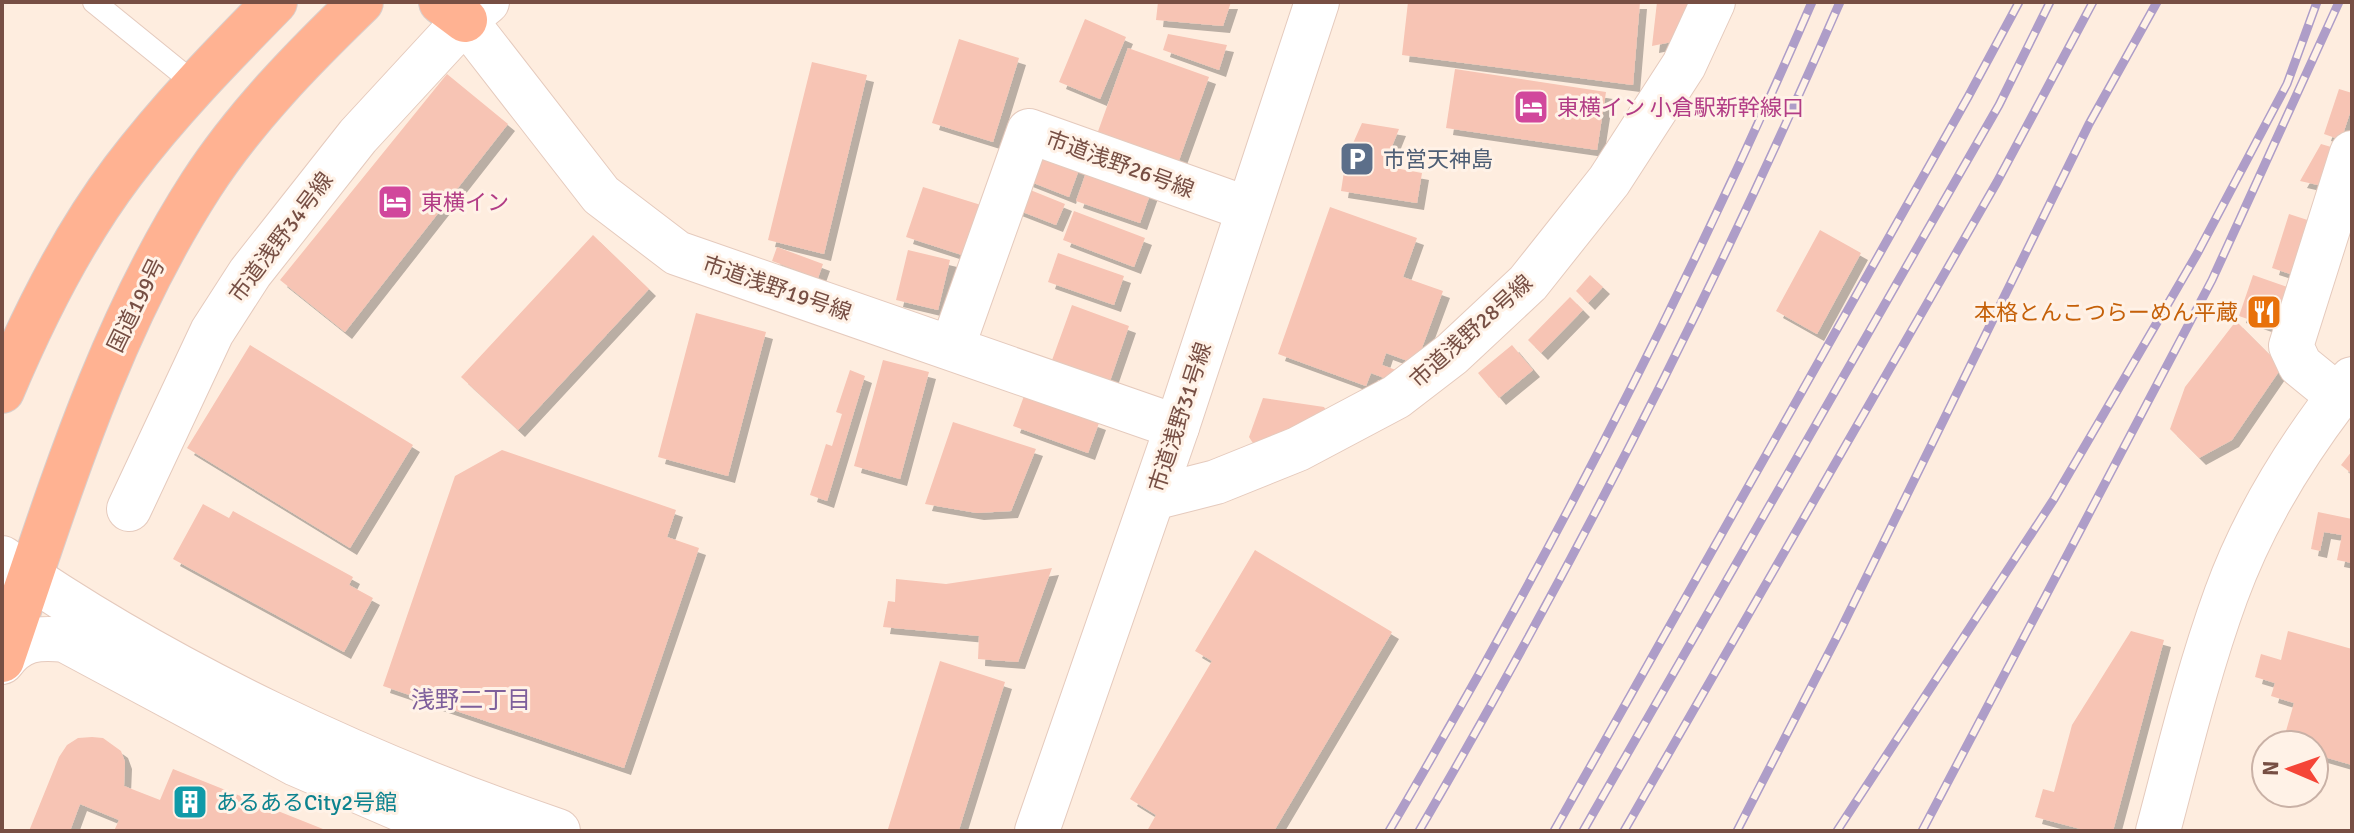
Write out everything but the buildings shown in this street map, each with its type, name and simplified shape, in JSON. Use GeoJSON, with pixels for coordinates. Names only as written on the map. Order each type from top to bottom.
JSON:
{"type":"FeatureCollection","features":[{"type":"Feature","properties":{"kind":"highway"},"geometry":{"type":"LineString","coordinates":[[2,391],[46,298],[84,230],[123,172],[195,84],[275,2]]}},
{"type":"Feature","properties":{"kind":"highway","name":"国道199号"},"geometry":{"type":"LineString","coordinates":[[2,661],[12,570],[77,439],[111,356],[159,256],[202,183],[253,114],[361,2]]}},
{"type":"Feature","properties":{"kind":"street","name":"市道浅野31号線"},"geometry":{"type":"LineString","coordinates":[[1037,831],[1177,427],[1317,2]]}},
{"type":"Feature","properties":{"kind":"street","name":"市道浅野28号線"},"geometry":{"type":"LineString","coordinates":[[1153,498],[1216,482],[1298,449],[1396,397],[1452,354],[1528,283],[1609,181],[1684,65],[1713,2]]}},
{"type":"Feature","properties":{"kind":"street","name":"市道浅野19号線"},"geometry":{"type":"LineString","coordinates":[[464,8],[601,195],[677,253],[1177,427]]}},
{"type":"Feature","properties":{"kind":"street","name":"市道浅野34号線"},"geometry":{"type":"LineString","coordinates":[[129,509],[212,332],[250,273],[464,8]]}},
{"type":"Feature","properties":{"kind":"street","name":"市道浅野26号線"},"geometry":{"type":"LineString","coordinates":[[952,348],[1029,131],[1248,209]]}},
{"type":"Feature","properties":{"kind":"street"},"geometry":{"type":"LineString","coordinates":[[2158,831],[2192,702],[2226,593],[2253,534],[2289,468],[2345,388],[2300,365],[2291,346],[2352,153]]}},
{"type":"Feature","properties":{"kind":"street"},"geometry":{"type":"LineString","coordinates":[[12,570],[117,631],[311,732],[473,802],[558,831]]}},
{"type":"Feature","properties":{"kind":"street"},"geometry":{"type":"LineString","coordinates":[[2,661],[16,646],[26,642],[65,640],[269,751],[407,812],[542,831]]}},
{"type":"Feature","properties":{"kind":"lane"},"geometry":{"type":"LineString","coordinates":[[94,2],[195,84]]}},
{"type":"Feature","properties":{"kind":"railway"},"geometry":{"type":"LineString","coordinates":[[1389,831],[1504,629],[1613,423],[1716,214],[1812,2]]}},
{"type":"Feature","properties":{"kind":"railway"},"geometry":{"type":"LineString","coordinates":[[1419,831],[1533,628],[1642,423],[1744,214],[1840,2]]}},
{"type":"Feature","properties":{"kind":"railway"},"geometry":{"type":"LineString","coordinates":[[1554,831],[2019,2]]}},
{"type":"Feature","properties":{"kind":"railway"},"geometry":{"type":"LineString","coordinates":[[1583,831],[1999,105],[2050,2]]}},
{"type":"Feature","properties":{"kind":"railway"},"geometry":{"type":"LineString","coordinates":[[1624,831],[1997,182],[2093,2]]}},
{"type":"Feature","properties":{"kind":"railway"},"geometry":{"type":"LineString","coordinates":[[1737,831],[1840,631],[2089,124],[2157,2]]}},
{"type":"Feature","properties":{"kind":"railway"},"geometry":{"type":"LineString","coordinates":[[1837,831],[2054,499],[2197,254],[2287,84],[2317,2]]}},
{"type":"Feature","properties":{"kind":"railway"},"geometry":{"type":"LineString","coordinates":[[1922,831],[2212,280],[2339,2]]}},
{"type":"Feature","properties":{"kind":"place","name":"東横イン 小倉駅新幹線口"},"geometry":{"type":"Point","coordinates":[1531,107]}},
{"type":"Feature","properties":{"kind":"place","name":"市営天神島"},"geometry":{"type":"Point","coordinates":[1357,159]}},
{"type":"Feature","properties":{"kind":"place","name":"東横イン"},"geometry":{"type":"Point","coordinates":[395,202]}},
{"type":"Feature","properties":{"kind":"place","name":"本格とんこつらーめん平蔵"},"geometry":{"type":"Point","coordinates":[2264,312]}},
{"type":"Feature","properties":{"kind":"place","name":"あるあるCity2号館"},"geometry":{"type":"Point","coordinates":[190,802]}},
{"type":"Feature","properties":{"kind":"district","name":"浅野二丁目"},"geometry":{"type":"Point","coordinates":[471,700]}}]}
